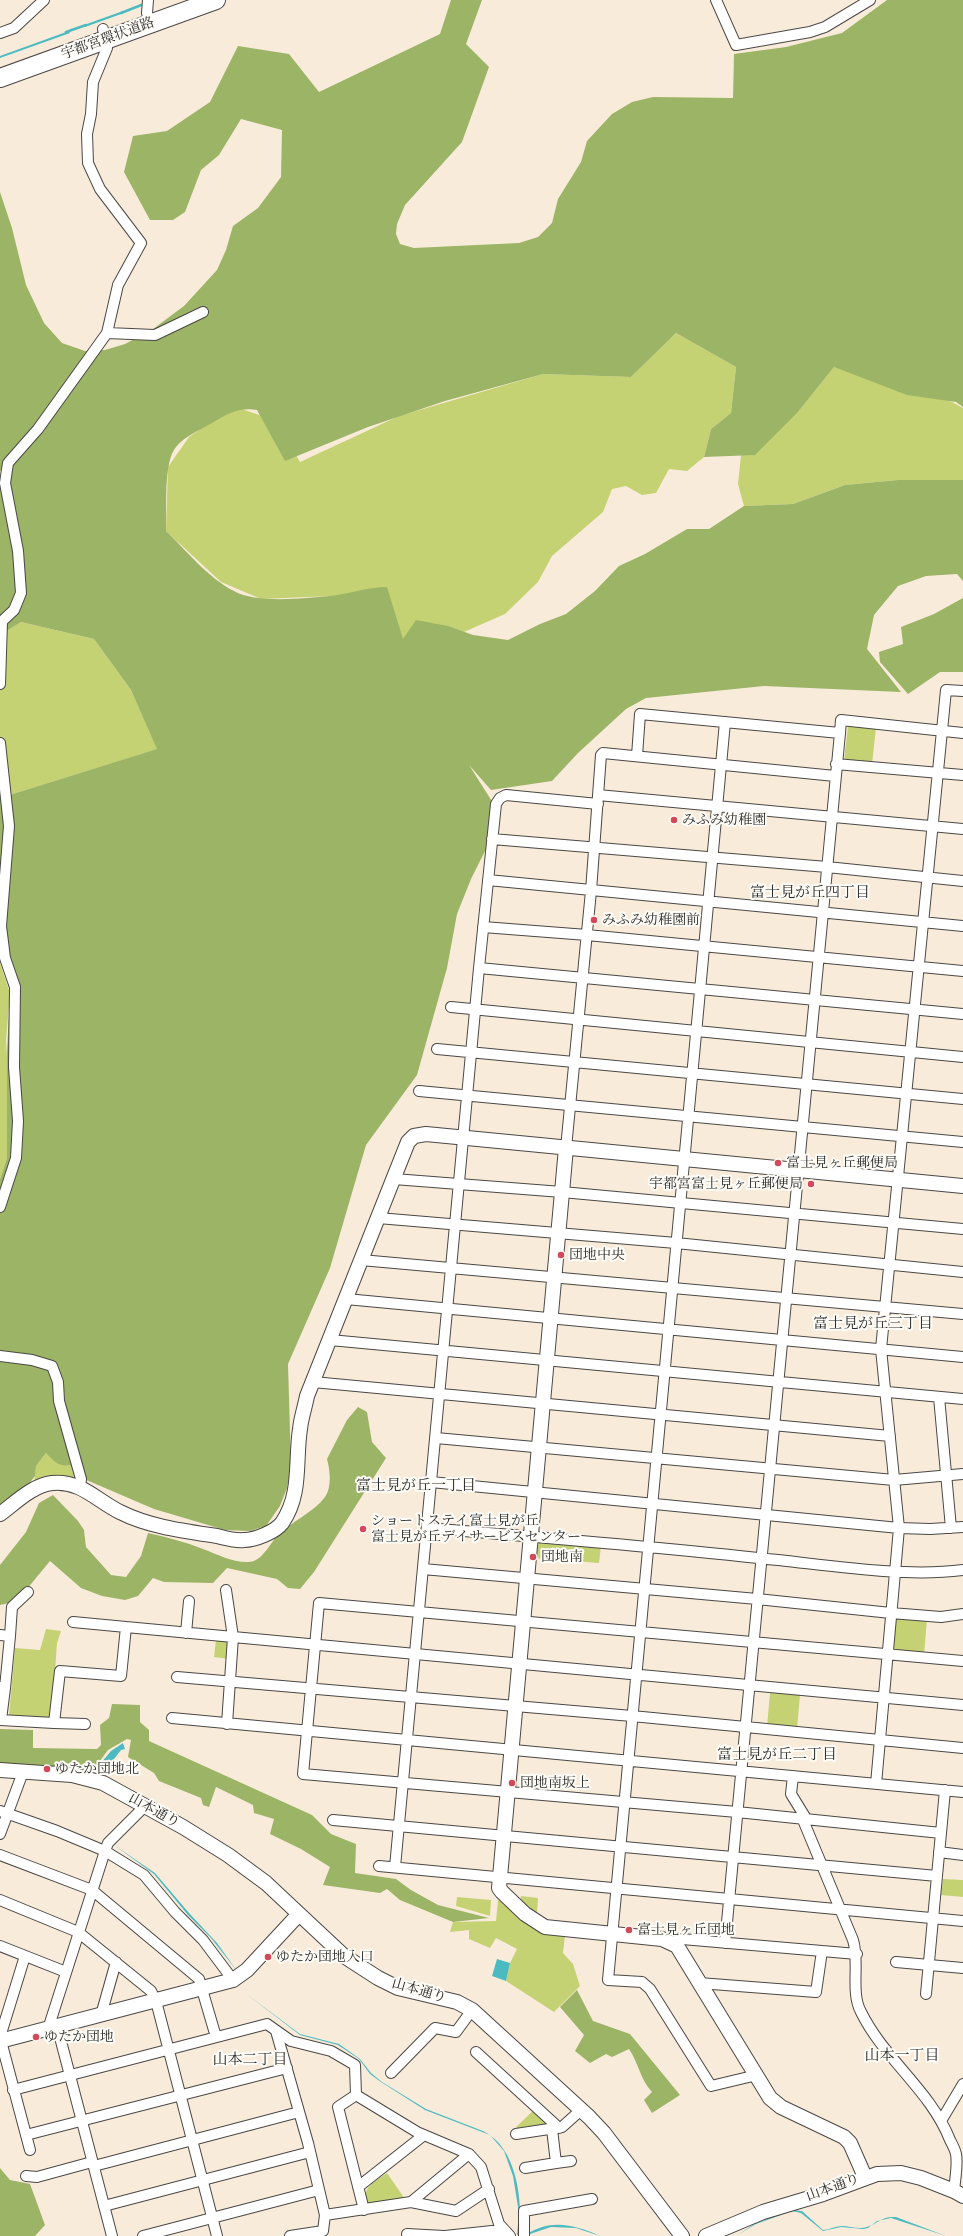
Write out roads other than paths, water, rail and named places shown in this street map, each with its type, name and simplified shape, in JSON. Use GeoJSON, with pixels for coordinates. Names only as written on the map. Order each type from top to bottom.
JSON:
{"type":"FeatureCollection","features":[{"type":"Feature","properties":{"kind":"highway","name":"宇都宮環状道路"},"geometry":{"type":"LineString","coordinates":[[0,78],[105,34],[148,12],[183,0]]}},
{"type":"Feature","properties":{"kind":"highway","name":"宇都宮環状道路"},"geometry":{"type":"LineString","coordinates":[[148,12],[216,0]]}},
{"type":"Feature","properties":{"kind":"highway","name":"宇都宮環状道路"},"geometry":{"type":"LineString","coordinates":[[0,66],[105,34]]}},
{"type":"Feature","properties":{"kind":"street"},"geometry":{"type":"LineString","coordinates":[[0,33],[18,24],[44,0]]}},
{"type":"Feature","properties":{"kind":"street"},"geometry":{"type":"LineString","coordinates":[[716,0],[736,45],[810,32],[825,27],[870,0]]}},
{"type":"Feature","properties":{"kind":"street"},"geometry":{"type":"LineString","coordinates":[[0,684],[1,622],[14,610],[21,593],[18,551],[2,480],[8,463],[38,429],[107,333],[118,284],[141,243],[100,189],[88,163],[87,134],[91,114],[94,82],[107,48],[105,34]]}},
{"type":"Feature","properties":{"kind":"street"},"geometry":{"type":"LineString","coordinates":[[107,333],[155,336],[203,312]]}},
{"type":"Feature","properties":{"kind":"street"},"geometry":{"type":"LineString","coordinates":[[876,1784],[899,1528],[882,1350],[946,690],[963,691]]}},
{"type":"Feature","properties":{"kind":"street"},"geometry":{"type":"LineString","coordinates":[[637,756],[640,714],[840,732]]}},
{"type":"Feature","properties":{"kind":"street"},"geometry":{"type":"LineString","coordinates":[[725,1943],[813,1000],[823,913],[841,720],[963,733]]}},
{"type":"Feature","properties":{"kind":"street"},"geometry":{"type":"LineString","coordinates":[[725,722],[651,1503],[608,1980],[642,1982],[650,1989],[711,2086],[756,2075]]}},
{"type":"Feature","properties":{"kind":"street"},"geometry":{"type":"LineString","coordinates":[[0,743],[9,826],[1,926],[5,958],[15,987],[14,1067],[18,1121],[16,1158],[0,1207]]}},
{"type":"Feature","properties":{"kind":"street"},"geometry":{"type":"LineString","coordinates":[[835,776],[637,756],[603,753],[601,755],[591,891],[550,1318],[499,1888],[538,1924],[553,1929],[662,1939],[672,1942],[677,1946],[700,1982],[770,2098],[781,2107],[844,2137],[850,2143],[865,2177]]}},
{"type":"Feature","properties":{"kind":"street"},"geometry":{"type":"LineString","coordinates":[[836,764],[963,775]]}},
{"type":"Feature","properties":{"kind":"street"},"geometry":{"type":"LineString","coordinates":[[395,1867],[475,1010],[496,804],[500,798],[506,795],[717,807],[963,829]]}},
{"type":"Feature","properties":{"kind":"street"},"geometry":{"type":"LineString","coordinates":[[492,839],[594,846],[963,881]]}},
{"type":"Feature","properties":{"kind":"street"},"geometry":{"type":"LineString","coordinates":[[488,880],[963,926]]}},
{"type":"Feature","properties":{"kind":"street"},"geometry":{"type":"LineString","coordinates":[[483,927],[587,935],[919,968],[963,971]]}},
{"type":"Feature","properties":{"kind":"street"},"geometry":{"type":"LineString","coordinates":[[479,968],[963,1014]]}},
{"type":"Feature","properties":{"kind":"street"},"geometry":{"type":"LineString","coordinates":[[451,1007],[963,1057]]}},
{"type":"Feature","properties":{"kind":"street"},"geometry":{"type":"LineString","coordinates":[[437,1049],[963,1099]]}},
{"type":"Feature","properties":{"kind":"street"},"geometry":{"type":"LineString","coordinates":[[419,1091],[468,1094],[963,1142]]}},
{"type":"Feature","properties":{"kind":"street"},"geometry":{"type":"LineString","coordinates":[[0,1514],[34,1489],[50,1483],[66,1483],[80,1487],[119,1512],[144,1522],[174,1530],[244,1540],[262,1536],[281,1524],[291,1503],[297,1483],[300,1429],[313,1382],[408,1142],[414,1136],[426,1134],[963,1186]]}},
{"type":"Feature","properties":{"kind":"street"},"geometry":{"type":"LineString","coordinates":[[394,1179],[562,1192],[963,1229]]}},
{"type":"Feature","properties":{"kind":"street"},"geometry":{"type":"LineString","coordinates":[[378,1218],[456,1224],[558,1235],[789,1254],[963,1272]]}},
{"type":"Feature","properties":{"kind":"street"},"geometry":{"type":"LineString","coordinates":[[362,1260],[963,1314]]}},
{"type":"Feature","properties":{"kind":"street"},"geometry":{"type":"LineString","coordinates":[[346,1300],[963,1357]]}},
{"type":"Feature","properties":{"kind":"street"},"geometry":{"type":"LineString","coordinates":[[330,1340],[664,1372],[778,1380],[963,1399]]}},
{"type":"Feature","properties":{"kind":"street"},"geometry":{"type":"LineString","coordinates":[[0,1356],[32,1360],[52,1366],[58,1382],[59,1401],[81,1479],[80,1487]]}},
{"type":"Feature","properties":{"kind":"street"},"geometry":{"type":"LineString","coordinates":[[313,1382],[890,1436]]}},
{"type":"Feature","properties":{"kind":"street"},"geometry":{"type":"LineString","coordinates":[[939,1397],[951,1528]]}},
{"type":"Feature","properties":{"kind":"street"},"geometry":{"type":"LineString","coordinates":[[436,1438],[894,1480],[963,1474]]}},
{"type":"Feature","properties":{"kind":"street"},"geometry":{"type":"LineString","coordinates":[[431,1482],[899,1528],[963,1527]]}},
{"type":"Feature","properties":{"kind":"street"},"geometry":{"type":"LineString","coordinates":[[427,1528],[648,1546],[895,1571],[936,1574],[963,1570]]}},
{"type":"Feature","properties":{"kind":"street"},"geometry":{"type":"LineString","coordinates":[[423,1569],[757,1599],[891,1613],[941,1617],[963,1614]]}},
{"type":"Feature","properties":{"kind":"street"},"geometry":{"type":"LineString","coordinates":[[226,1590],[233,1637],[227,1724]]}},
{"type":"Feature","properties":{"kind":"street"},"geometry":{"type":"LineString","coordinates":[[28,1592],[12,1607],[5,1636],[0,1720],[85,1724]]}},
{"type":"Feature","properties":{"kind":"street"},"geometry":{"type":"LineString","coordinates":[[186,1633],[188,1601]]}},
{"type":"Feature","properties":{"kind":"street"},"geometry":{"type":"LineString","coordinates":[[941,1833],[737,1812],[303,1774],[319,1603],[887,1656],[963,1661]]}},
{"type":"Feature","properties":{"kind":"street"},"geometry":{"type":"LineString","coordinates":[[73,1622],[749,1687],[963,1705]]}},
{"type":"Feature","properties":{"kind":"street"},"geometry":{"type":"LineString","coordinates":[[54,1723],[60,1671],[121,1676],[126,1627]]}},
{"type":"Feature","properties":{"kind":"street"},"geometry":{"type":"LineString","coordinates":[[177,1677],[632,1716],[963,1748]]}},
{"type":"Feature","properties":{"kind":"street"},"geometry":{"type":"LineString","coordinates":[[172,1718],[963,1792]]}},
{"type":"Feature","properties":{"kind":"street","name":"山本通り"},"geometry":{"type":"LineString","coordinates":[[0,1770],[72,1776],[92,1779],[109,1786],[183,1827],[228,1855],[266,1883],[344,1956],[378,1978],[398,1988],[457,2002],[472,2010],[604,2133],[682,2236]]}},
{"type":"Feature","properties":{"kind":"street"},"geometry":{"type":"LineString","coordinates":[[0,1834],[3,1812],[23,1772]]}},
{"type":"Feature","properties":{"kind":"street"},"geometry":{"type":"LineString","coordinates":[[793,1776],[791,1794],[805,1820],[821,1865],[841,1909],[857,1954],[855,1983],[860,2011],[880,2043],[924,2096],[941,2121],[956,2154],[959,2193]]}},
{"type":"Feature","properties":{"kind":"street"},"geometry":{"type":"LineString","coordinates":[[926,1994],[945,1790]]}},
{"type":"Feature","properties":{"kind":"street"},"geometry":{"type":"LineString","coordinates":[[112,2236],[70,2075],[53,2028],[66,1972],[108,1843],[144,1806]]}},
{"type":"Feature","properties":{"kind":"street"},"geometry":{"type":"LineString","coordinates":[[3,1812],[57,1831],[105,1851],[144,1875],[175,1912],[203,1940],[233,1980]]}},
{"type":"Feature","properties":{"kind":"street"},"geometry":{"type":"LineString","coordinates":[[333,1820],[620,1845],[937,1876]]}},
{"type":"Feature","properties":{"kind":"street"},"geometry":{"type":"LineString","coordinates":[[939,1852],[963,1855]]}},
{"type":"Feature","properties":{"kind":"street"},"geometry":{"type":"LineString","coordinates":[[0,1855],[92,1890],[199,1979],[216,2037]]}},
{"type":"Feature","properties":{"kind":"street"},"geometry":{"type":"LineString","coordinates":[[379,1866],[963,1921]]}},
{"type":"Feature","properties":{"kind":"street"},"geometry":{"type":"LineString","coordinates":[[0,1900],[78,1932],[151,1991],[156,2001],[217,2236]]}},
{"type":"Feature","properties":{"kind":"street"},"geometry":{"type":"LineString","coordinates":[[0,2040],[53,2028],[233,1980],[247,1970],[299,1914]]}},
{"type":"Feature","properties":{"kind":"street"},"geometry":{"type":"LineString","coordinates":[[672,1942],[682,1939],[857,1954]]}},
{"type":"Feature","properties":{"kind":"street"},"geometry":{"type":"LineString","coordinates":[[0,1946],[66,1972]]}},
{"type":"Feature","properties":{"kind":"street"},"geometry":{"type":"LineString","coordinates":[[700,1982],[816,1992],[822,1951]]}},
{"type":"Feature","properties":{"kind":"street"},"geometry":{"type":"LineString","coordinates":[[25,1956],[0,2040],[30,2150]]}},
{"type":"Feature","properties":{"kind":"street"},"geometry":{"type":"LineString","coordinates":[[101,2015],[116,1962]]}},
{"type":"Feature","properties":{"kind":"street"},"geometry":{"type":"LineString","coordinates":[[896,1962],[963,1968]]}},
{"type":"Feature","properties":{"kind":"street"},"geometry":{"type":"LineString","coordinates":[[391,2073],[435,2028],[456,2032],[472,2010]]}},
{"type":"Feature","properties":{"kind":"street"},"geometry":{"type":"LineString","coordinates":[[13,2090],[267,2024],[291,2041],[331,2051],[355,2065],[356,2095]]}},
{"type":"Feature","properties":{"kind":"street"},"geometry":{"type":"LineString","coordinates":[[276,2031],[310,2152],[325,2215],[322,2231],[290,2236]]}},
{"type":"Feature","properties":{"kind":"street"},"geometry":{"type":"LineString","coordinates":[[476,2052],[555,2128],[556,2163]]}},
{"type":"Feature","properties":{"kind":"street"},"geometry":{"type":"LineString","coordinates":[[26,2135],[286,2068]]}},
{"type":"Feature","properties":{"kind":"street"},"geometry":{"type":"LineString","coordinates":[[941,2121],[963,2084]]}},
{"type":"Feature","properties":{"kind":"street"},"geometry":{"type":"LineString","coordinates":[[356,2095],[385,2114],[424,2135],[469,2154],[482,2167],[499,2224],[508,2235]]}},
{"type":"Feature","properties":{"kind":"street"},"geometry":{"type":"LineString","coordinates":[[356,2095],[338,2107],[364,2210]]}},
{"type":"Feature","properties":{"kind":"street"},"geometry":{"type":"LineString","coordinates":[[516,2134],[562,2127],[581,2110]]}},
{"type":"Feature","properties":{"kind":"street"},"geometry":{"type":"LineString","coordinates":[[26,2176],[37,2176],[93,2164],[299,2112]]}},
{"type":"Feature","properties":{"kind":"street"},"geometry":{"type":"LineString","coordinates":[[358,2187],[424,2135]]}},
{"type":"Feature","properties":{"kind":"street"},"geometry":{"type":"LineString","coordinates":[[104,2206],[310,2152]]}},
{"type":"Feature","properties":{"kind":"street"},"geometry":{"type":"LineString","coordinates":[[411,2202],[469,2154]]}},
{"type":"Feature","properties":{"kind":"street"},"geometry":{"type":"LineString","coordinates":[[525,2168],[571,2161]]}},
{"type":"Feature","properties":{"kind":"street","name":"山本通り"},"geometry":{"type":"LineString","coordinates":[[706,2236],[763,2212],[823,2194],[865,2177],[877,2174],[901,2174],[920,2178],[959,2193]]}},
{"type":"Feature","properties":{"kind":"street"},"geometry":{"type":"LineString","coordinates":[[325,2215],[411,2202],[456,2211],[489,2189]]}},
{"type":"Feature","properties":{"kind":"street"},"geometry":{"type":"LineString","coordinates":[[144,2236],[319,2190]]}},
{"type":"Feature","properties":{"kind":"street"},"geometry":{"type":"LineString","coordinates":[[524,2236],[524,2211],[592,2200]]}},
{"type":"Feature","properties":{"kind":"street"},"geometry":{"type":"LineString","coordinates":[[407,2234],[445,2236],[492,2231],[508,2235]]}},
{"type":"Feature","properties":{"kind":"water"},"geometry":{"type":"Polygon","coordinates":[[[123,11],[124,13],[85,27],[84,25],[123,11]]]}},
{"type":"Feature","properties":{"kind":"water"},"geometry":{"type":"Polygon","coordinates":[[[69,31],[70,33],[0,58],[0,56],[69,31]]]}},
{"type":"Feature","properties":{"kind":"water"},"geometry":{"type":"Polygon","coordinates":[[[123,1743],[125,1749],[121,1750],[104,1772],[96,1769],[111,1751],[123,1743]]]}},
{"type":"Feature","properties":{"kind":"water"},"geometry":{"type":"Polygon","coordinates":[[[114,1845],[155,1873],[217,1943],[237,1971],[211,1938],[188,1915],[154,1874],[114,1845]]]}},
{"type":"Feature","properties":{"kind":"water"},"geometry":{"type":"Polygon","coordinates":[[[497,1959],[510,1963],[506,1981],[492,1976],[497,1959]]]}},
{"type":"Feature","properties":{"kind":"water"},"geometry":{"type":"Polygon","coordinates":[[[245,1993],[300,2034],[339,2044],[360,2059],[371,2073],[382,2082],[426,2109],[488,2134],[425,2110],[381,2082],[370,2074],[359,2059],[338,2045],[300,2035],[245,1993]]]}},
{"type":"Feature","properties":{"kind":"water"},"geometry":{"type":"Polygon","coordinates":[[[491,2137],[504,2149],[515,2176],[520,2206],[519,2234],[528,2233],[549,2225],[564,2225],[586,2230],[600,2236],[576,2228],[551,2227],[527,2235],[517,2235],[519,2213],[513,2176],[504,2151],[491,2137]]]}},
{"type":"Feature","properties":{"kind":"water"},"geometry":{"type":"Polygon","coordinates":[[[792,2210],[802,2211],[823,2230],[839,2226],[860,2228],[872,2225],[863,2229],[841,2227],[823,2231],[801,2213],[792,2211],[756,2224],[736,2236],[756,2223],[792,2210]]]}},
{"type":"Feature","properties":{"kind":"water"},"geometry":{"type":"Polygon","coordinates":[[[896,2217],[946,2236],[891,2218],[880,2220],[896,2217]]]}},
{"type":"Feature","properties":{"kind":"waterway"},"geometry":{"type":"LineString","coordinates":[[121,13],[144,4]]}},
{"type":"Feature","properties":{"kind":"waterway"},"geometry":{"type":"LineString","coordinates":[[66,32],[86,25]]}},
{"type":"Feature","properties":{"kind":"place","name":"みふみ幼稚園"},"geometry":{"type":"Point","coordinates":[674,820]}},
{"type":"Feature","properties":{"kind":"place","name":"みふみ幼稚園前"},"geometry":{"type":"Point","coordinates":[594,920]}},
{"type":"Feature","properties":{"kind":"place","name":"富士見ヶ丘郵便局"},"geometry":{"type":"Point","coordinates":[778,1163]}},
{"type":"Feature","properties":{"kind":"place","name":"宇都宮富士見ヶ丘郵便局"},"geometry":{"type":"Point","coordinates":[811,1184]}},
{"type":"Feature","properties":{"kind":"place","name":"団地中央"},"geometry":{"type":"Point","coordinates":[561,1255]}},
{"type":"Feature","properties":{"kind":"place","name":"ショートステイ富士見が丘 富士見が丘デイサービスセンター"},"geometry":{"type":"Point","coordinates":[363,1529]}},
{"type":"Feature","properties":{"kind":"place","name":"団地南"},"geometry":{"type":"Point","coordinates":[533,1557]}},
{"type":"Feature","properties":{"kind":"place","name":"ゆたか団地北"},"geometry":{"type":"Point","coordinates":[47,1769]}},
{"type":"Feature","properties":{"kind":"place","name":"団地南坂上"},"geometry":{"type":"Point","coordinates":[512,1783]}},
{"type":"Feature","properties":{"kind":"place","name":"富士見ヶ丘団地"},"geometry":{"type":"Point","coordinates":[629,1930]}},
{"type":"Feature","properties":{"kind":"place","name":"ゆたか団地入口"},"geometry":{"type":"Point","coordinates":[268,1957]}},
{"type":"Feature","properties":{"kind":"place","name":"ゆたか団地"},"geometry":{"type":"Point","coordinates":[36,2037]}},
{"type":"Feature","properties":{"kind":"district","name":"富士見が丘四丁目"},"geometry":{"type":"Point","coordinates":[810,893]}},
{"type":"Feature","properties":{"kind":"district","name":"富士見が丘三丁目"},"geometry":{"type":"Point","coordinates":[873,1324]}},
{"type":"Feature","properties":{"kind":"district","name":"富士見が丘一丁目"},"geometry":{"type":"Point","coordinates":[416,1486]}},
{"type":"Feature","properties":{"kind":"district","name":"富士見が丘二丁目"},"geometry":{"type":"Point","coordinates":[777,1755]}},
{"type":"Feature","properties":{"kind":"district","name":"山本一丁目"},"geometry":{"type":"Point","coordinates":[902,2056]}},
{"type":"Feature","properties":{"kind":"district","name":"山本二丁目"},"geometry":{"type":"Point","coordinates":[250,2060]}}]}
